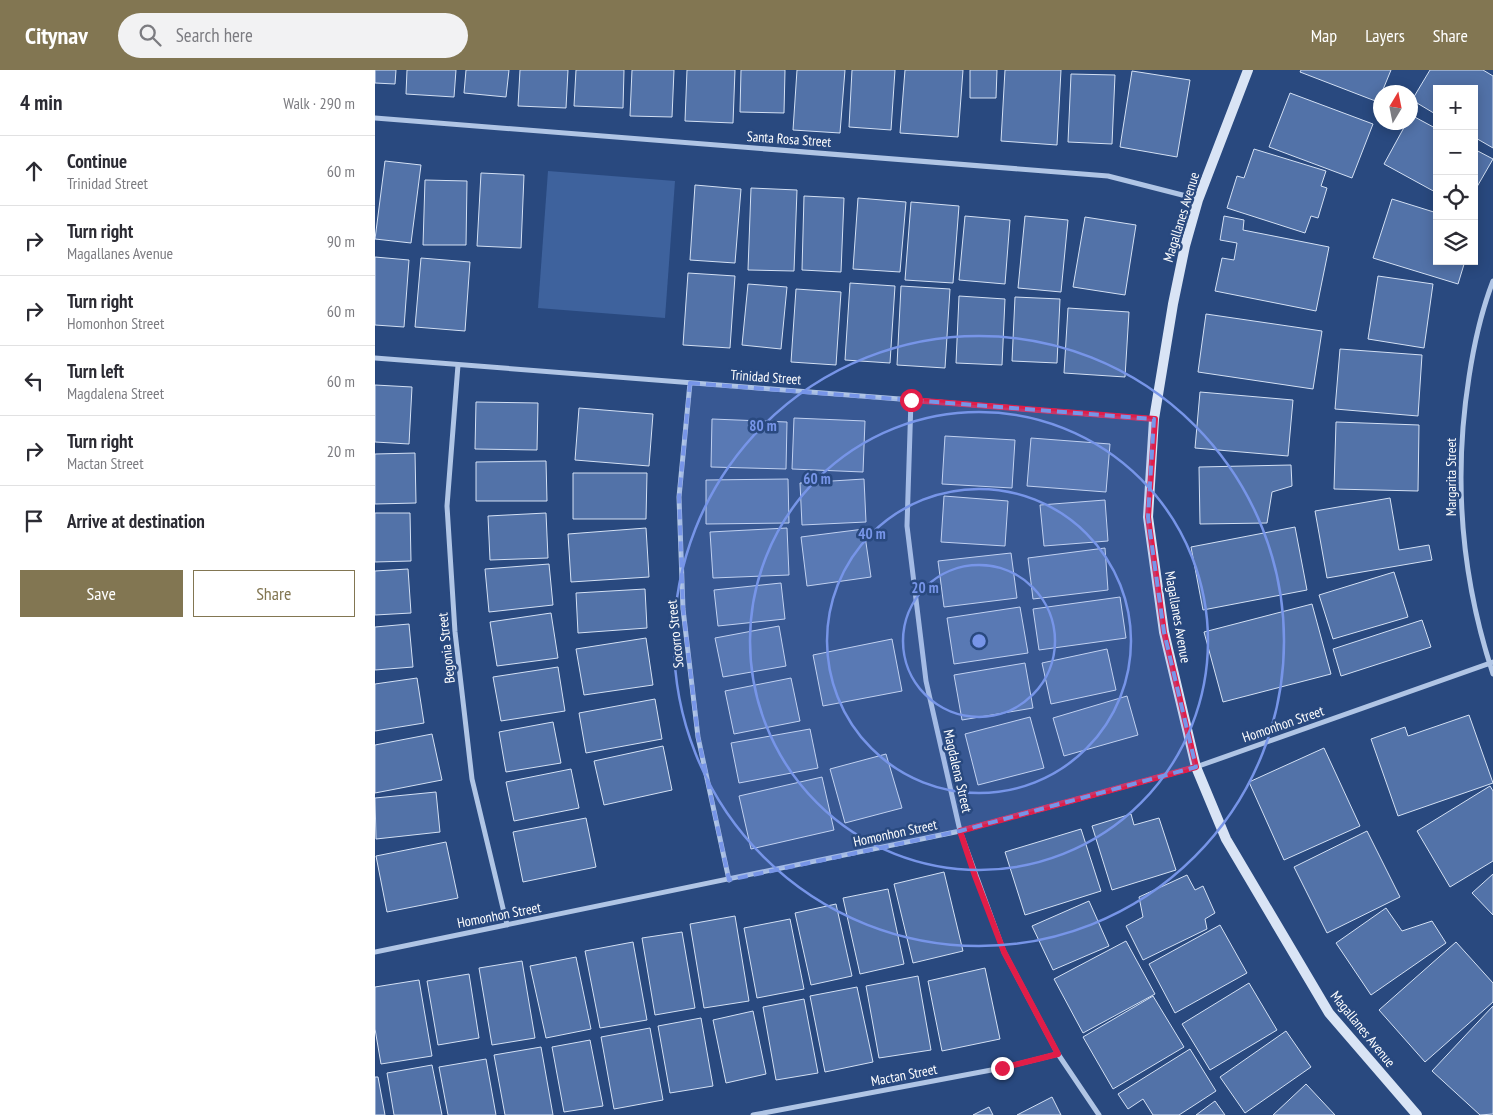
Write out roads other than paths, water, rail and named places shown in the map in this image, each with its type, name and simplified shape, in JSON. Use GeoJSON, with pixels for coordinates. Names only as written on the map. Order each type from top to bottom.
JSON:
{"type":"FeatureCollection","features":[{"type":"Feature","properties":{"kind":"street","name":"Magallanes Avenue"},"geometry":{"type":"LineString","coordinates":[[1248,70],[1199,200],[1185,246],[1173,304],[1155,419],[1148,517],[1164,632],[1196,767],[1226,839],[1329,1013],[1417,1115]]}},
{"type":"Feature","properties":{"kind":"street","name":"Santa Rosa Street"},"geometry":{"type":"LineString","coordinates":[[375,118],[1108,176],[1199,200]]}},
{"type":"Feature","properties":{"kind":"street","name":"Margarita Street"},"geometry":{"type":"LineString","coordinates":[[1493,281],[1486,299],[1473,348],[1463,412],[1460,490],[1463,540],[1474,605],[1493,674]]}},
{"type":"Feature","properties":{"kind":"street","name":"Trinidad Street"},"geometry":{"type":"LineString","coordinates":[[375,358],[1155,419]]}},
{"type":"Feature","properties":{"kind":"street","name":"Begonia Street"},"geometry":{"type":"LineString","coordinates":[[458,365],[447,506],[455,632],[473,779],[507,925]]}},
{"type":"Feature","properties":{"kind":"street","name":"Socorro Street"},"geometry":{"type":"LineString","coordinates":[[690,383],[679,497],[683,609],[698,738],[729,880]]}},
{"type":"Feature","properties":{"kind":"street","name":"Magdalena Street"},"geometry":{"type":"LineString","coordinates":[[911,400],[907,526],[926,681],[960,831],[1004,952],[1058,1054],[1099,1115]]}},
{"type":"Feature","properties":{"kind":"street","name":"Homonhon Street"},"geometry":{"type":"LineString","coordinates":[[375,952],[960,831],[1196,767],[1491,662]]}},
{"type":"Feature","properties":{"kind":"street","name":"Mactan Street"},"geometry":{"type":"LineString","coordinates":[[753,1115],[1002,1068],[1058,1054]]}}]}
